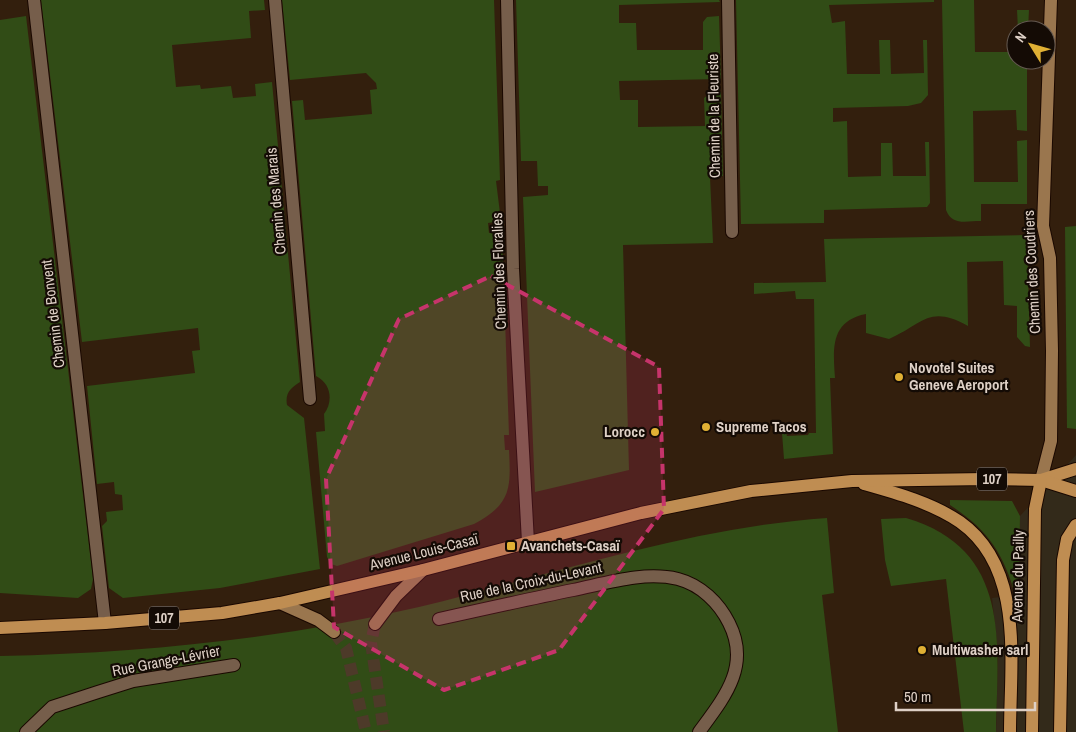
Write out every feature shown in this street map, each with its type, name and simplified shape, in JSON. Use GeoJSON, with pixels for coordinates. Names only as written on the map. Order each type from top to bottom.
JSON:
{"type":"FeatureCollection","features":[{"type":"Feature","properties":{"kind":"main road","name":"Avenue Louis-Casaï"},"geometry":{"type":"LineString","coordinates":[[0,628],[105,624],[222,613],[280,603],[423,570],[641,513],[736,494],[852,481],[1041,480],[1076,469]]}},
{"type":"Feature","properties":{"kind":"main road","name":"Avenue Louis-Casaï"},"geometry":{"type":"LineString","coordinates":[[1041,480],[1076,491]]}},
{"type":"Feature","properties":{"kind":"main road","name":"Avenue du Pailly"},"geometry":{"type":"LineString","coordinates":[[1032,732],[1035,509],[1041,480]]}},
{"type":"Feature","properties":{"kind":"main road","name":"Avenue Louis-Casaï"},"geometry":{"type":"LineString","coordinates":[[852,481],[928,505],[944,512],[972,532]]}},
{"type":"Feature","properties":{"kind":"main road"},"geometry":{"type":"LineString","coordinates":[[1060,732],[1063,560],[1067,539],[1076,525]]}},
{"type":"Feature","properties":{"kind":"main road","name":"Avenue du Pailly"},"geometry":{"type":"LineString","coordinates":[[972,532],[987,550],[1000,574],[1009,612],[1010,732]]}},
{"type":"Feature","properties":{"kind":"street","name":"Chemin de Bonvent"},"geometry":{"type":"LineString","coordinates":[[34,0],[105,624]]}},
{"type":"Feature","properties":{"kind":"street","name":"Chemin des Marais"},"geometry":{"type":"LineString","coordinates":[[275,0],[310,399]]}},
{"type":"Feature","properties":{"kind":"street","name":"Chemin des Floralies"},"geometry":{"type":"LineString","coordinates":[[507,0],[513,269],[528,542]]}},
{"type":"Feature","properties":{"kind":"street","name":"Chemin de la Fleuriste"},"geometry":{"type":"LineString","coordinates":[[728,0],[732,232]]}},
{"type":"Feature","properties":{"kind":"street","name":"Chemin des Coudriers"},"geometry":{"type":"LineString","coordinates":[[1041,480],[1051,441],[1050,258],[1043,226],[1051,0]]}},
{"type":"Feature","properties":{"kind":"street"},"geometry":{"type":"LineString","coordinates":[[374,624],[396,596],[423,570]]}},
{"type":"Feature","properties":{"kind":"street","name":"Rue de la Croix-du-Levant"},"geometry":{"type":"LineString","coordinates":[[439,619],[639,577],[678,579],[693,585],[710,596],[723,611],[738,648],[736,669],[726,695],[699,732]]}},
{"type":"Feature","properties":{"kind":"street"},"geometry":{"type":"LineString","coordinates":[[280,603],[318,620],[334,632]]}},
{"type":"Feature","properties":{"kind":"street","name":"Rue Grange-Lévrier"},"geometry":{"type":"LineString","coordinates":[[26,732],[52,707],[98,692],[133,682],[234,665]]}},
{"type":"Feature","properties":{"kind":"highlighted area"},"geometry":{"type":"Polygon","coordinates":[[[491,276],[659,367],[664,509],[559,650],[444,690],[334,627],[326,479],[399,319],[491,276]]]}},
{"type":"Feature","properties":{"kind":"shaded area"},"geometry":{"type":"Polygon","coordinates":[[[1076,455],[1076,732],[996,732],[998,652],[992,598],[1019,595],[1020,516],[1076,455]]]}},
{"type":"Feature","properties":{"kind":"green space"},"geometry":{"type":"Polygon","coordinates":[[[41,0],[264,0],[265,10],[249,11],[251,38],[172,45],[176,87],[200,85],[201,89],[231,86],[233,98],[256,96],[255,84],[272,82],[300,382],[289,392],[287,405],[304,418],[320,569],[220,588],[123,598],[109,588],[102,526],[107,521],[106,512],[123,510],[122,495],[115,494],[114,482],[97,484],[87,386],[195,373],[192,351],[200,350],[198,328],[82,342],[41,0]]]}},
{"type":"Feature","properties":{"kind":"green space"},"geometry":{"type":"Polygon","coordinates":[[[282,0],[494,0],[500,180],[496,181],[501,221],[488,223],[489,233],[502,232],[509,435],[504,435],[505,450],[509,450],[509,485],[502,502],[486,517],[474,524],[337,566],[331,564],[327,557],[316,432],[325,431],[324,414],[330,399],[328,388],[316,376],[292,101],[303,100],[305,120],[372,114],[370,90],[377,89],[376,83],[366,73],[290,80],[282,0]]]}},
{"type":"Feature","properties":{"kind":"green space"},"geometry":{"type":"Polygon","coordinates":[[[516,0],[719,0],[720,2],[619,5],[619,23],[636,23],[637,50],[703,50],[703,22],[707,17],[719,16],[721,79],[619,81],[620,100],[638,100],[638,127],[705,126],[704,98],[712,92],[721,92],[723,176],[710,177],[713,243],[623,245],[629,470],[535,492],[523,197],[548,195],[548,186],[538,186],[537,161],[521,161],[516,0]]]}},
{"type":"Feature","properties":{"kind":"green space"},"geometry":{"type":"Polygon","coordinates":[[[736,0],[934,0],[934,2],[829,5],[832,23],[845,21],[847,74],[880,74],[879,40],[890,40],[891,74],[924,73],[923,40],[927,40],[928,95],[921,103],[908,106],[833,108],[833,122],[847,121],[848,177],[881,176],[881,143],[892,143],[893,176],[926,176],[925,142],[929,142],[930,203],[927,207],[824,210],[824,223],[741,224],[736,0]]]}},
{"type":"Feature","properties":{"kind":"green space"},"geometry":{"type":"Polygon","coordinates":[[[942,0],[974,0],[975,52],[1006,52],[1006,70],[1027,70],[1027,131],[1017,130],[1016,110],[973,111],[974,182],[1018,182],[1017,141],[1027,140],[1027,204],[981,204],[981,221],[956,221],[946,210],[942,0]]]}},
{"type":"Feature","properties":{"kind":"green space"},"geometry":{"type":"Polygon","coordinates":[[[1017,10],[1029,10],[1028,20],[1018,20],[1017,10]]]}},
{"type":"Feature","properties":{"kind":"green space"},"geometry":{"type":"Polygon","coordinates":[[[26,16],[93,579],[91,589],[78,598],[0,593],[0,20],[26,16]]]}},
{"type":"Feature","properties":{"kind":"green space"},"geometry":{"type":"Polygon","coordinates":[[[1076,226],[1076,429],[1067,428],[1065,227],[1076,226]]]}},
{"type":"Feature","properties":{"kind":"green space"},"geometry":{"type":"Polygon","coordinates":[[[1027,235],[1030,347],[1025,346],[1017,337],[1017,306],[1004,305],[1003,261],[967,262],[968,326],[955,320],[935,316],[919,322],[889,339],[866,333],[866,314],[846,323],[836,338],[834,347],[835,378],[830,378],[833,454],[784,459],[782,433],[786,433],[787,436],[816,433],[814,299],[796,299],[795,291],[754,294],[754,283],[826,282],[824,239],[1027,235]]]}},
{"type":"Feature","properties":{"kind":"green space"},"geometry":{"type":"Polygon","coordinates":[[[950,500],[1012,501],[1020,516],[1019,595],[1016,597],[1006,567],[992,544],[975,524],[950,505],[950,500]]]}},
{"type":"Feature","properties":{"kind":"green space"},"geometry":{"type":"Polygon","coordinates":[[[827,518],[834,593],[822,595],[838,732],[0,732],[0,656],[158,648],[315,628],[419,607],[622,554],[723,531],[827,518]]]}},
{"type":"Feature","properties":{"kind":"green space"},"geometry":{"type":"Polygon","coordinates":[[[906,518],[940,532],[965,552],[982,576],[992,603],[996,633],[998,665],[996,732],[964,732],[946,579],[891,586],[885,560],[881,519],[906,518]]]}},
{"type":"Feature","properties":{"kind":"tunnel"},"geometry":{"type":"LineString","coordinates":[[375,624],[371,643],[384,732]]}},
{"type":"Feature","properties":{"kind":"tunnel"},"geometry":{"type":"LineString","coordinates":[[334,632],[346,648],[366,732]]}},
{"type":"Feature","properties":{"kind":"place","name":"Novotel Suites Geneve Aeroport"},"geometry":{"type":"Point","coordinates":[899,377]}},
{"type":"Feature","properties":{"kind":"place","name":"Supreme Tacos"},"geometry":{"type":"Point","coordinates":[706,427]}},
{"type":"Feature","properties":{"kind":"place","name":"Lorocc"},"geometry":{"type":"Point","coordinates":[655,432]}},
{"type":"Feature","properties":{"kind":"place","name":"Avanchets-Casaï"},"geometry":{"type":"Point","coordinates":[511,546]}},
{"type":"Feature","properties":{"kind":"place","name":"Multiwasher sarl"},"geometry":{"type":"Point","coordinates":[922,650]}}]}
